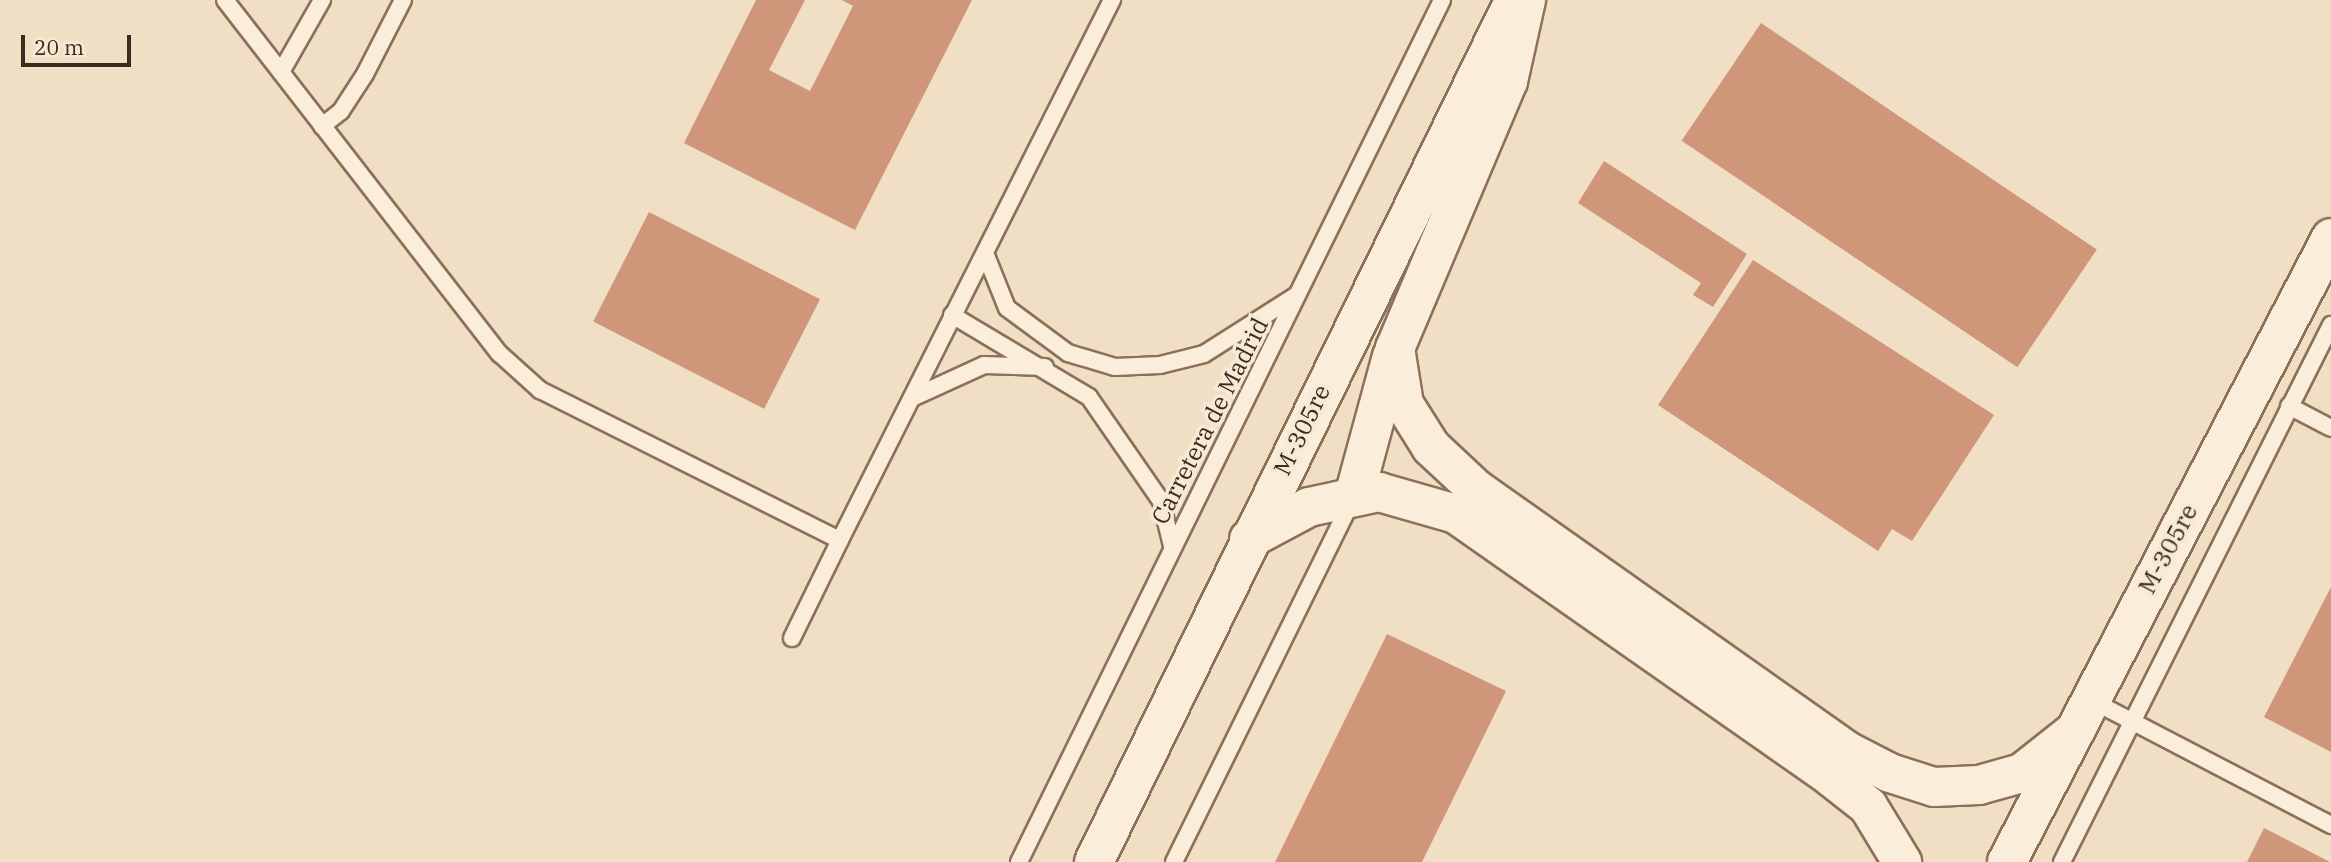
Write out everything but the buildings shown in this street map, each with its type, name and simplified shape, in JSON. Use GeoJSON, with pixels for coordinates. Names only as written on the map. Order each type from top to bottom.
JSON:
{"type":"FeatureCollection","features":[{"type":"Feature","properties":{"kind":"main road","name":"M-305re"},"geometry":{"type":"LineString","coordinates":[[1094,862],[1249,539],[1514,0]]}},
{"type":"Feature","properties":{"kind":"main road"},"geometry":{"type":"LineString","coordinates":[[1354,496],[1395,348],[1508,81],[1526,0]]}},
{"type":"Feature","properties":{"kind":"main road","name":"M-305re"},"geometry":{"type":"LineString","coordinates":[[2007,862],[2331,238]]}},
{"type":"Feature","properties":{"kind":"main road"},"geometry":{"type":"LineString","coordinates":[[1395,348],[1404,404],[1430,447],[1476,489],[1847,751],[1934,787],[1979,785],[2022,773],[2083,715]]}},
{"type":"Feature","properties":{"kind":"main road"},"geometry":{"type":"LineString","coordinates":[[1249,539],[1309,507],[1354,496],[1404,496],[1456,514],[1831,777],[1868,806],[1902,862]]}},
{"type":"Feature","properties":{"kind":"lane"},"geometry":{"type":"LineString","coordinates":[[225,0],[500,354],[540,390],[840,540]]}},
{"type":"Feature","properties":{"kind":"lane"},"geometry":{"type":"LineString","coordinates":[[281,72],[322,0]]}},
{"type":"Feature","properties":{"kind":"lane"},"geometry":{"type":"LineString","coordinates":[[322,125],[359,83],[403,0]]}},
{"type":"Feature","properties":{"kind":"lane"},"geometry":{"type":"LineString","coordinates":[[792,638],[1112,0]]}},
{"type":"Feature","properties":{"kind":"lane","name":"Carretera de Madrid"},"geometry":{"type":"LineString","coordinates":[[1019,862],[1172,545],[1299,294],[1442,0]]}},
{"type":"Feature","properties":{"kind":"lane"},"geometry":{"type":"LineString","coordinates":[[985,253],[1006,308],[1068,353],[1115,367],[1160,365],[1204,354],[1299,294]]}},
{"type":"Feature","properties":{"kind":"lane"},"geometry":{"type":"LineString","coordinates":[[953,315],[1046,367],[1089,397],[1124,441],[1161,500],[1172,545]]}},
{"type":"Feature","properties":{"kind":"lane"},"geometry":{"type":"LineString","coordinates":[[2062,862],[2331,325]]}},
{"type":"Feature","properties":{"kind":"lane"},"geometry":{"type":"LineString","coordinates":[[912,398],[984,365],[1046,367]]}},
{"type":"Feature","properties":{"kind":"lane"},"geometry":{"type":"LineString","coordinates":[[2289,406],[2331,428]]}},
{"type":"Feature","properties":{"kind":"lane"},"geometry":{"type":"LineString","coordinates":[[1174,862],[1354,496]]}},
{"type":"Feature","properties":{"kind":"lane"},"geometry":{"type":"LineString","coordinates":[[2083,715],[2133,724],[2331,825]]}}]}
